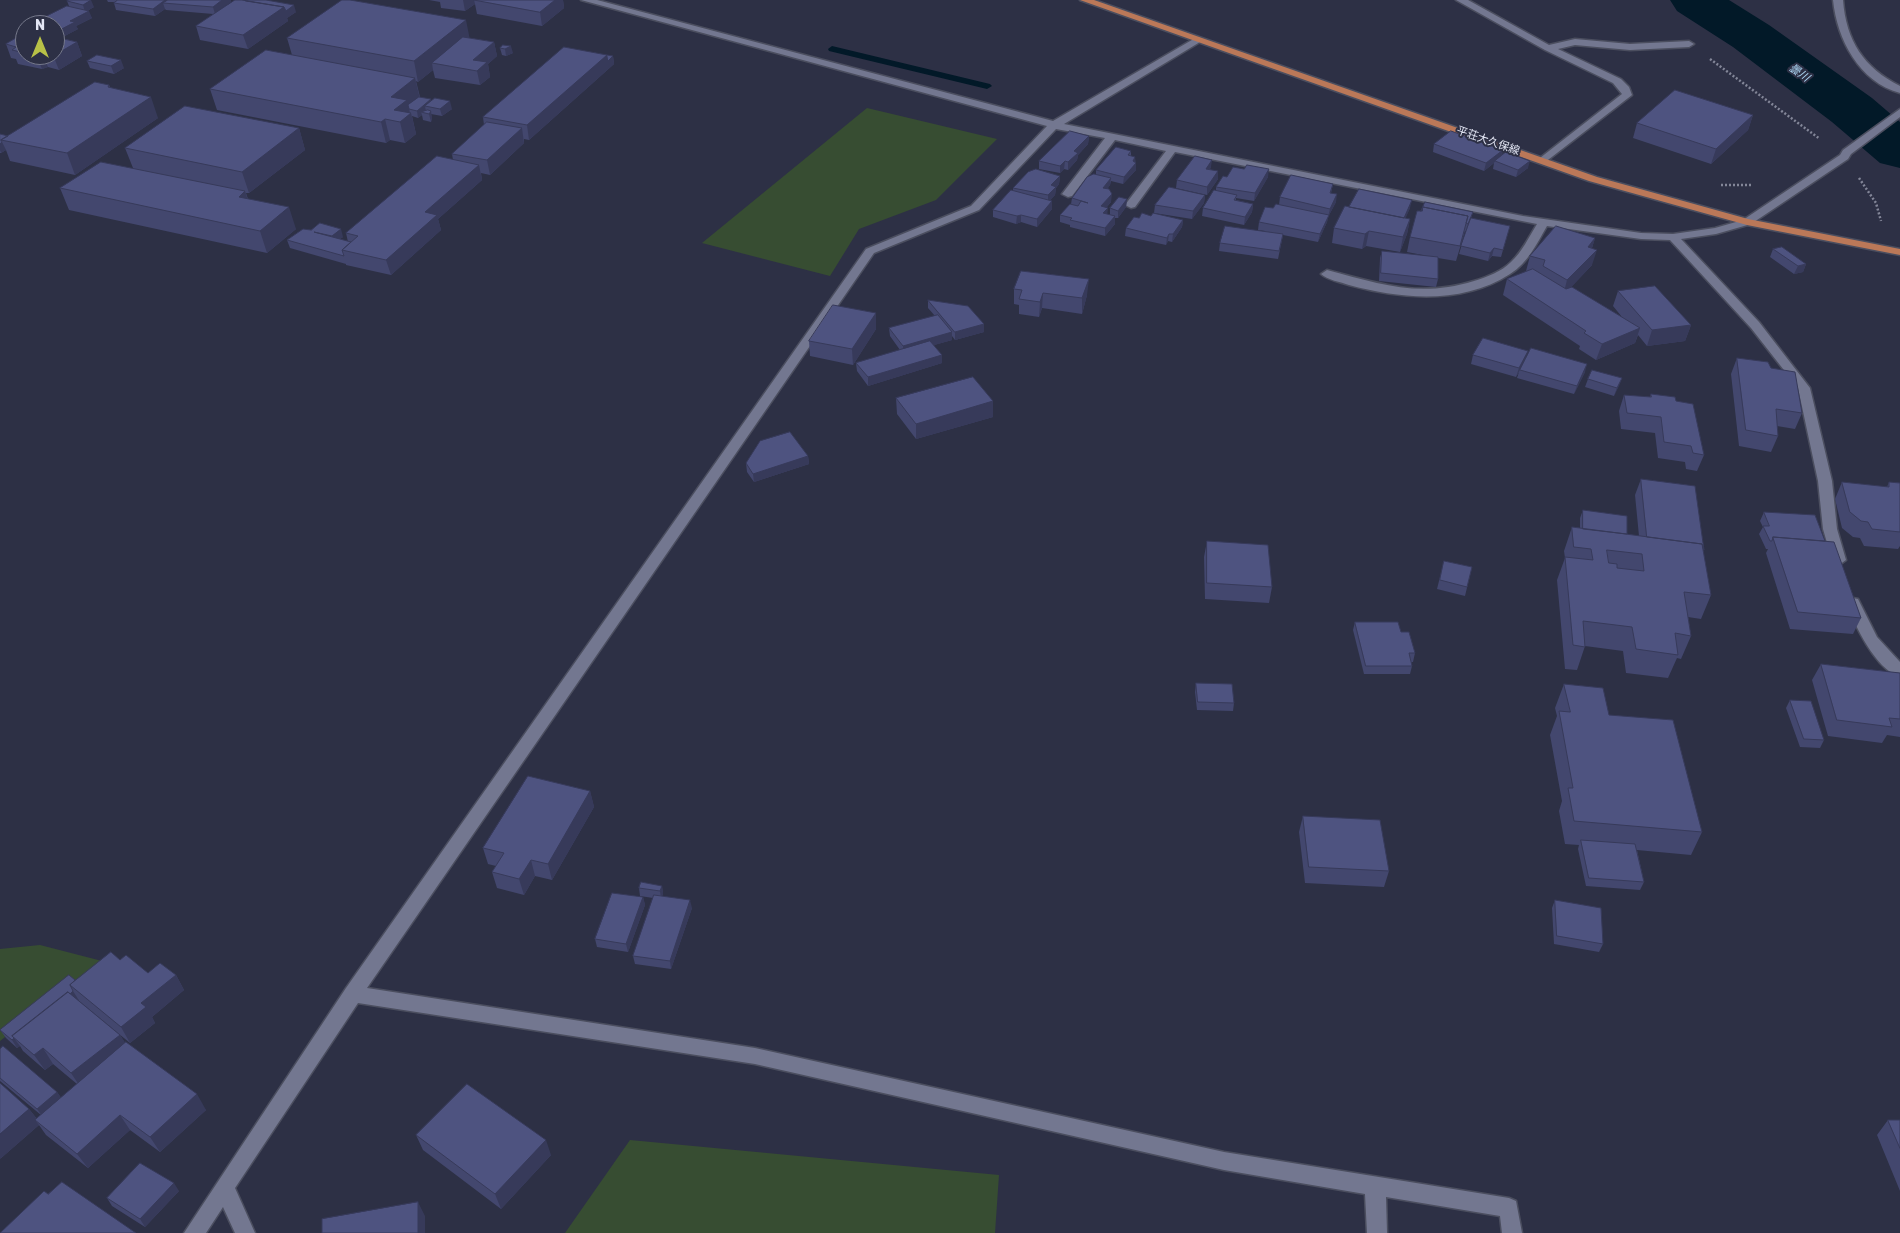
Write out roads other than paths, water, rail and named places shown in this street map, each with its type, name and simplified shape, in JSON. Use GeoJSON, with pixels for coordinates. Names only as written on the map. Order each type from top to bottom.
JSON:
{"type":"FeatureCollection","features":[{"type":"Feature","properties":{"kind":"main road","name":"平荘大久保線"},"geometry":{"type":"LineString","coordinates":[[1085,0],[1612,185],[1747,222],[1900,252]]}},
{"type":"Feature","properties":{"kind":"street"},"geometry":{"type":"LineString","coordinates":[[586,0],[1054,126],[1544,222],[1641,236],[1673,237],[1716,231],[1747,222],[1846,154],[1900,112]]}},
{"type":"Feature","properties":{"kind":"street"},"geometry":{"type":"LineString","coordinates":[[1461,0],[1548,48],[1617,81],[1625,89],[1627,95],[1544,160]]}},
{"type":"Feature","properties":{"kind":"street"},"geometry":{"type":"LineString","coordinates":[[1838,0],[1844,28],[1860,63],[1900,90]]}},
{"type":"Feature","properties":{"kind":"street"},"geometry":{"type":"LineString","coordinates":[[194,1233],[353,994],[870,252],[975,208],[1054,126],[1197,40]]}},
{"type":"Feature","properties":{"kind":"street"},"geometry":{"type":"LineString","coordinates":[[1548,48],[1575,42],[1630,47],[1689,44]]}},
{"type":"Feature","properties":{"kind":"street"},"geometry":{"type":"LineString","coordinates":[[1068,194],[1112,137]]}},
{"type":"Feature","properties":{"kind":"street"},"geometry":{"type":"LineString","coordinates":[[1131,205],[1173,148]]}},
{"type":"Feature","properties":{"kind":"street"},"geometry":{"type":"LineString","coordinates":[[1327,274],[1364,286],[1402,293],[1437,294],[1490,280],[1514,266],[1544,222]]}},
{"type":"Feature","properties":{"kind":"street"},"geometry":{"type":"LineString","coordinates":[[1673,237],[1756,325],[1804,388],[1825,481],[1830,529],[1843,574]]}},
{"type":"Feature","properties":{"kind":"street"},"geometry":{"type":"LineString","coordinates":[[1848,592],[1864,632],[1881,654],[1900,671]]}},
{"type":"Feature","properties":{"kind":"street"},"geometry":{"type":"LineString","coordinates":[[353,994],[755,1056],[1224,1161],[1509,1208],[1512,1233]]}},
{"type":"Feature","properties":{"kind":"street"},"geometry":{"type":"LineString","coordinates":[[1374,1185],[1377,1233]]}},
{"type":"Feature","properties":{"kind":"street"},"geometry":{"type":"LineString","coordinates":[[225,1188],[245,1233]]}},
{"type":"Feature","properties":{"kind":"waterway","name":"曇川"},"geometry":{"type":"LineString","coordinates":[[1695,0],[1751,36],[1852,110],[1900,151]]}},
{"type":"Feature","properties":{"kind":"waterway"},"geometry":{"type":"LineString","coordinates":[[832,49],[987,86]]}}]}
